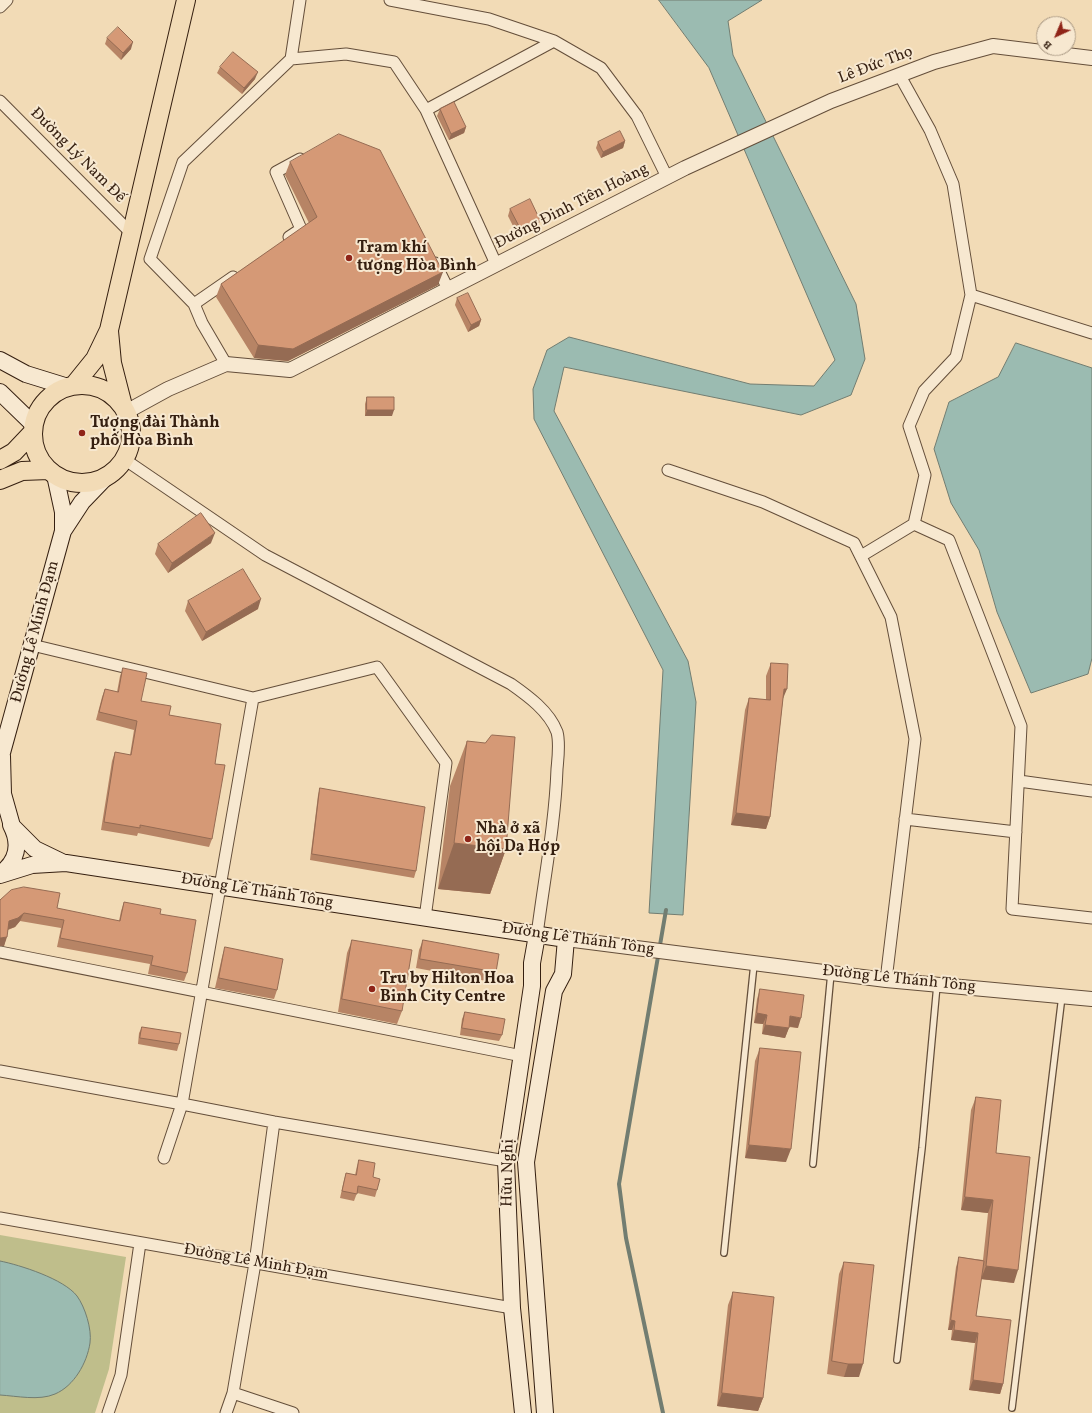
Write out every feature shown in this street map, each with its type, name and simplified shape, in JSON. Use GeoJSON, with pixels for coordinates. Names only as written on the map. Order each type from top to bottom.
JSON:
{"type":"FeatureCollection","features":[{"type":"Feature","properties":{"kind":"main road"},"geometry":{"type":"LineString","coordinates":[[0,460],[14,452],[33,428],[38,412],[45,401],[56,392],[71,386],[95,359],[109,330],[186,0]]}},
{"type":"Feature","properties":{"kind":"main road"},"geometry":{"type":"LineString","coordinates":[[0,392],[33,428],[36,453],[52,473],[67,481],[81,483],[94,482],[107,476],[117,469],[124,459],[131,436],[112,363],[109,330]]}},
{"type":"Feature","properties":{"kind":"main road"},"geometry":{"type":"LineString","coordinates":[[0,360],[26,374],[71,386],[88,385],[102,389],[114,396],[124,410]]}},
{"type":"Feature","properties":{"kind":"main road"},"geometry":{"type":"LineString","coordinates":[[0,480],[22,471],[52,473]]}},
{"type":"Feature","properties":{"kind":"main road","name":"Đường Lê Minh Đạm"},"geometry":{"type":"LineString","coordinates":[[0,875],[7,870],[14,860],[17,849],[16,837],[3,794],[1,758],[63,532],[63,512],[52,473]]}},
{"type":"Feature","properties":{"kind":"main road","name":"Đường Lê Minh Đạm"},"geometry":{"type":"LineString","coordinates":[[63,532],[82,502],[107,476]]}},
{"type":"Feature","properties":{"kind":"main road","name":"Đường Lê Thánh Tông"},"geometry":{"type":"LineString","coordinates":[[0,814],[35,849],[66,863]]}},
{"type":"Feature","properties":{"kind":"main road","name":"Đường Lê Thánh Tông"},"geometry":{"type":"LineString","coordinates":[[0,875],[32,865],[66,863],[566,939]]}},
{"type":"Feature","properties":{"kind":"main road","name":"Hữu Nghị"},"geometry":{"type":"LineString","coordinates":[[523,1413],[512,1308],[506,1161],[532,986],[532,963],[537,935]]}},
{"type":"Feature","properties":{"kind":"main road","name":"Hữu Nghị"},"geometry":{"type":"LineString","coordinates":[[545,1413],[526,1162],[554,991],[563,974],[566,939]]}},
{"type":"Feature","properties":{"kind":"main road"},"geometry":{"type":"LineString","coordinates":[[509,1238],[531,1236]]}},
{"type":"Feature","properties":{"kind":"street"},"geometry":{"type":"LineString","coordinates":[[0,8],[7,0]]}},
{"type":"Feature","properties":{"kind":"street"},"geometry":{"type":"LineString","coordinates":[[291,59],[300,0]]}},
{"type":"Feature","properties":{"kind":"street"},"geometry":{"type":"LineString","coordinates":[[390,0],[488,19],[554,41],[600,68],[637,116],[667,177]]}},
{"type":"Feature","properties":{"kind":"street"},"geometry":{"type":"LineString","coordinates":[[426,110],[554,41]]}},
{"type":"Feature","properties":{"kind":"street","name":"Lê Đức Thọ"},"geometry":{"type":"LineString","coordinates":[[685,168],[831,101],[934,62],[993,46],[1092,58]]}},
{"type":"Feature","properties":{"kind":"street"},"geometry":{"type":"LineString","coordinates":[[226,364],[202,323],[194,304],[150,260],[180,167],[195,148],[291,59],[346,54],[394,62],[426,110],[496,264]]}},
{"type":"Feature","properties":{"kind":"street"},"geometry":{"type":"LineString","coordinates":[[861,556],[914,524],[925,474],[909,426],[924,391],[956,357],[971,295],[953,184],[930,130],[900,76]]}},
{"type":"Feature","properties":{"kind":"street","name":"Đường Lý Nam Đế"},"geometry":{"type":"LineString","coordinates":[[0,102],[131,233]]}},
{"type":"Feature","properties":{"kind":"street"},"geometry":{"type":"LineString","coordinates":[[282,242],[301,229],[276,172],[308,154]]}},
{"type":"Feature","properties":{"kind":"street","name":"Đường Đinh Tiên Hoàng"},"geometry":{"type":"LineString","coordinates":[[124,410],[226,364],[290,370],[685,168]]}},
{"type":"Feature","properties":{"kind":"street"},"geometry":{"type":"LineString","coordinates":[[430,254],[448,289]]}},
{"type":"Feature","properties":{"kind":"street"},"geometry":{"type":"LineString","coordinates":[[194,304],[245,269]]}},
{"type":"Feature","properties":{"kind":"street"},"geometry":{"type":"LineString","coordinates":[[971,295],[1092,333]]}},
{"type":"Feature","properties":{"kind":"street"},"geometry":{"type":"LineString","coordinates":[[124,459],[265,555],[505,681],[531,698],[547,715],[557,733],[557,784],[537,935]]}},
{"type":"Feature","properties":{"kind":"street"},"geometry":{"type":"LineString","coordinates":[[668,470],[763,502],[854,543],[891,617],[915,739],[886,980]]}},
{"type":"Feature","properties":{"kind":"street"},"geometry":{"type":"LineString","coordinates":[[914,524],[949,540],[1021,726],[1012,909],[1092,918]]}},
{"type":"Feature","properties":{"kind":"street"},"geometry":{"type":"LineString","coordinates":[[32,645],[253,698],[377,668],[446,763],[425,918]]}},
{"type":"Feature","properties":{"kind":"street"},"geometry":{"type":"LineString","coordinates":[[164,1158],[182,1104],[253,698]]}},
{"type":"Feature","properties":{"kind":"street"},"geometry":{"type":"LineString","coordinates":[[1019,781],[1092,791]]}},
{"type":"Feature","properties":{"kind":"street"},"geometry":{"type":"LineString","coordinates":[[905,819],[1016,832]]}},
{"type":"Feature","properties":{"kind":"street","name":"Đường Lê Thánh Tông"},"geometry":{"type":"LineString","coordinates":[[566,939],[886,980],[1092,999]]}},
{"type":"Feature","properties":{"kind":"street"},"geometry":{"type":"LineString","coordinates":[[0,952],[522,1056]]}},
{"type":"Feature","properties":{"kind":"street"},"geometry":{"type":"LineString","coordinates":[[0,1071],[274,1122],[506,1161]]}},
{"type":"Feature","properties":{"kind":"street"},"geometry":{"type":"LineString","coordinates":[[226,1413],[233,1393],[255,1263],[274,1122]]}},
{"type":"Feature","properties":{"kind":"street","name":"Đường Lê Minh Đạm"},"geometry":{"type":"LineString","coordinates":[[0,1218],[512,1308]]}},
{"type":"Feature","properties":{"kind":"street"},"geometry":{"type":"LineString","coordinates":[[108,1413],[121,1375],[140,1243]]}},
{"type":"Feature","properties":{"kind":"street"},"geometry":{"type":"LineString","coordinates":[[233,1393],[293,1413]]}},
{"type":"Feature","properties":{"kind":"lane"},"geometry":{"type":"LineString","coordinates":[[724,1253],[754,963]]}},
{"type":"Feature","properties":{"kind":"lane"},"geometry":{"type":"LineString","coordinates":[[812,1164],[831,973]]}},
{"type":"Feature","properties":{"kind":"lane"},"geometry":{"type":"LineString","coordinates":[[897,1360],[922,1148],[937,984]]}},
{"type":"Feature","properties":{"kind":"lane"},"geometry":{"type":"LineString","coordinates":[[1012,1408],[1062,996]]}},
{"type":"Feature","properties":{"kind":"shaded area"},"geometry":{"type":"Polygon","coordinates":[[[0,1235],[126,1257],[109,1369],[95,1413],[0,1413],[0,1235]]]}},
{"type":"Feature","properties":{"kind":"water"},"geometry":{"type":"Polygon","coordinates":[[[659,0],[762,0],[728,21],[733,55],[856,304],[865,359],[851,395],[801,415],[564,367],[554,411],[688,661],[696,702],[683,915],[649,913],[663,670],[534,419],[533,389],[547,350],[569,337],[750,384],[814,386],[835,360],[709,68],[659,0]]]}},
{"type":"Feature","properties":{"kind":"water"},"geometry":{"type":"Polygon","coordinates":[[[1016,343],[1092,368],[1092,658],[1088,674],[1031,693],[997,612],[979,550],[951,503],[934,449],[949,402],[998,377],[1016,343]]]}},
{"type":"Feature","properties":{"kind":"water"},"geometry":{"type":"Polygon","coordinates":[[[0,1261],[30,1269],[62,1284],[77,1296],[83,1306],[90,1331],[90,1343],[86,1358],[74,1380],[55,1394],[35,1398],[0,1395],[0,1261]]]}},
{"type":"Feature","properties":{"kind":"building"},"geometry":{"type":"Polygon","coordinates":[[[118,27],[133,42],[123,53],[107,38],[118,27]]]}},
{"type":"Feature","properties":{"kind":"building"},"geometry":{"type":"Polygon","coordinates":[[[233,52],[258,72],[244,88],[220,67],[233,52]]]}},
{"type":"Feature","properties":{"kind":"building"},"geometry":{"type":"Polygon","coordinates":[[[454,102],[466,127],[451,134],[440,109],[454,102]]]}},
{"type":"Feature","properties":{"kind":"building"},"geometry":{"type":"Polygon","coordinates":[[[620,131],[625,141],[603,152],[598,142],[620,131]]]}},
{"type":"Feature","properties":{"kind":"building","name":"Trạm khí tượng Hòa Bình"},"geometry":{"type":"Polygon","coordinates":[[[339,134],[380,150],[443,272],[293,349],[258,345],[221,284],[317,217],[290,162],[339,134]]]}},
{"type":"Feature","properties":{"kind":"building"},"geometry":{"type":"Polygon","coordinates":[[[530,199],[540,220],[521,230],[510,209],[530,199]]]}},
{"type":"Feature","properties":{"kind":"building"},"geometry":{"type":"Polygon","coordinates":[[[468,293],[481,320],[471,325],[457,298],[468,293]]]}},
{"type":"Feature","properties":{"kind":"building"},"geometry":{"type":"Polygon","coordinates":[[[367,397],[394,397],[394,410],[367,410],[367,397]]]}},
{"type":"Feature","properties":{"kind":"building"},"geometry":{"type":"Polygon","coordinates":[[[201,513],[215,533],[172,563],[158,544],[201,513]]]}},
{"type":"Feature","properties":{"kind":"building"},"geometry":{"type":"Polygon","coordinates":[[[243,569],[261,599],[206,632],[188,601],[243,569]]]}},
{"type":"Feature","properties":{"kind":"building"},"geometry":{"type":"Polygon","coordinates":[[[771,663],[788,664],[787,689],[784,689],[770,817],[736,813],[749,698],[770,700],[771,663]]]}},
{"type":"Feature","properties":{"kind":"building"},"geometry":{"type":"Polygon","coordinates":[[[123,668],[147,673],[141,701],[171,706],[169,715],[221,724],[215,764],[225,765],[212,839],[140,825],[140,828],[104,822],[115,752],[131,755],[137,721],[99,712],[105,689],[118,692],[123,668]]]}},
{"type":"Feature","properties":{"kind":"building"},"geometry":{"type":"Polygon","coordinates":[[[492,735],[515,737],[506,849],[454,843],[467,741],[485,743],[492,735]]]}},
{"type":"Feature","properties":{"kind":"building"},"geometry":{"type":"Polygon","coordinates":[[[320,788],[425,807],[416,871],[312,854],[320,788]]]}},
{"type":"Feature","properties":{"kind":"building"},"geometry":{"type":"Polygon","coordinates":[[[24,887],[60,893],[57,908],[120,921],[124,902],[161,909],[160,914],[196,920],[187,973],[151,965],[153,956],[60,938],[64,920],[24,913],[18,918],[9,921],[7,937],[0,938],[0,900],[11,890],[24,887]]]}},
{"type":"Feature","properties":{"kind":"building","name":"Tru by Hilton Hoa Binh City Centre"},"geometry":{"type":"Polygon","coordinates":[[[352,940],[412,950],[402,1011],[342,999],[352,940]]]}},
{"type":"Feature","properties":{"kind":"building"},"geometry":{"type":"Polygon","coordinates":[[[423,940],[499,954],[496,972],[420,959],[423,940]]]}},
{"type":"Feature","properties":{"kind":"building"},"geometry":{"type":"Polygon","coordinates":[[[225,947],[283,959],[277,990],[219,978],[225,947]]]}},
{"type":"Feature","properties":{"kind":"building"},"geometry":{"type":"Polygon","coordinates":[[[760,989],[804,995],[801,1018],[790,1016],[789,1028],[765,1025],[767,1015],[757,1013],[760,989]]]}},
{"type":"Feature","properties":{"kind":"building"},"geometry":{"type":"Polygon","coordinates":[[[465,1012],[505,1019],[502,1035],[462,1028],[465,1012]]]}},
{"type":"Feature","properties":{"kind":"building"},"geometry":{"type":"Polygon","coordinates":[[[142,1027],[181,1033],[179,1044],[140,1038],[142,1027]]]}},
{"type":"Feature","properties":{"kind":"building"},"geometry":{"type":"Polygon","coordinates":[[[760,1048],[801,1052],[791,1149],[749,1145],[760,1048]]]}},
{"type":"Feature","properties":{"kind":"building"},"geometry":{"type":"Polygon","coordinates":[[[976,1097],[1001,1100],[996,1153],[1030,1157],[1018,1270],[986,1266],[993,1200],[965,1197],[976,1097]]]}},
{"type":"Feature","properties":{"kind":"building"},"geometry":{"type":"Polygon","coordinates":[[[359,1160],[375,1163],[373,1177],[380,1179],[377,1190],[358,1186],[357,1194],[342,1191],[346,1173],[356,1175],[359,1160]]]}},
{"type":"Feature","properties":{"kind":"building"},"geometry":{"type":"Polygon","coordinates":[[[959,1257],[984,1261],[976,1316],[1011,1320],[1003,1384],[973,1380],[978,1333],[954,1330],[955,1321],[951,1320],[959,1257]]]}},
{"type":"Feature","properties":{"kind":"building"},"geometry":{"type":"Polygon","coordinates":[[[844,1262],[874,1265],[863,1364],[848,1364],[832,1361],[844,1262]]]}},
{"type":"Feature","properties":{"kind":"building"},"geometry":{"type":"Polygon","coordinates":[[[733,1292],[774,1297],[763,1398],[722,1393],[733,1292]]]}},
{"type":"Feature","properties":{"kind":"waterway"},"geometry":{"type":"LineString","coordinates":[[663,1413],[626,1238],[619,1184],[666,910]]}},
{"type":"Feature","properties":{"kind":"place","name":"Trạm khí tượng Hòa Bình"},"geometry":{"type":"Point","coordinates":[349,258]}},
{"type":"Feature","properties":{"kind":"place","name":"Tượng đài Thành phố Hòa Bình"},"geometry":{"type":"Point","coordinates":[82,433]}},
{"type":"Feature","properties":{"kind":"place","name":"Nhà ở xã hội Dạ Hợp"},"geometry":{"type":"Point","coordinates":[468,839]}},
{"type":"Feature","properties":{"kind":"place","name":"Tru by Hilton Hoa Binh City Centre"},"geometry":{"type":"Point","coordinates":[372,989]}}]}
